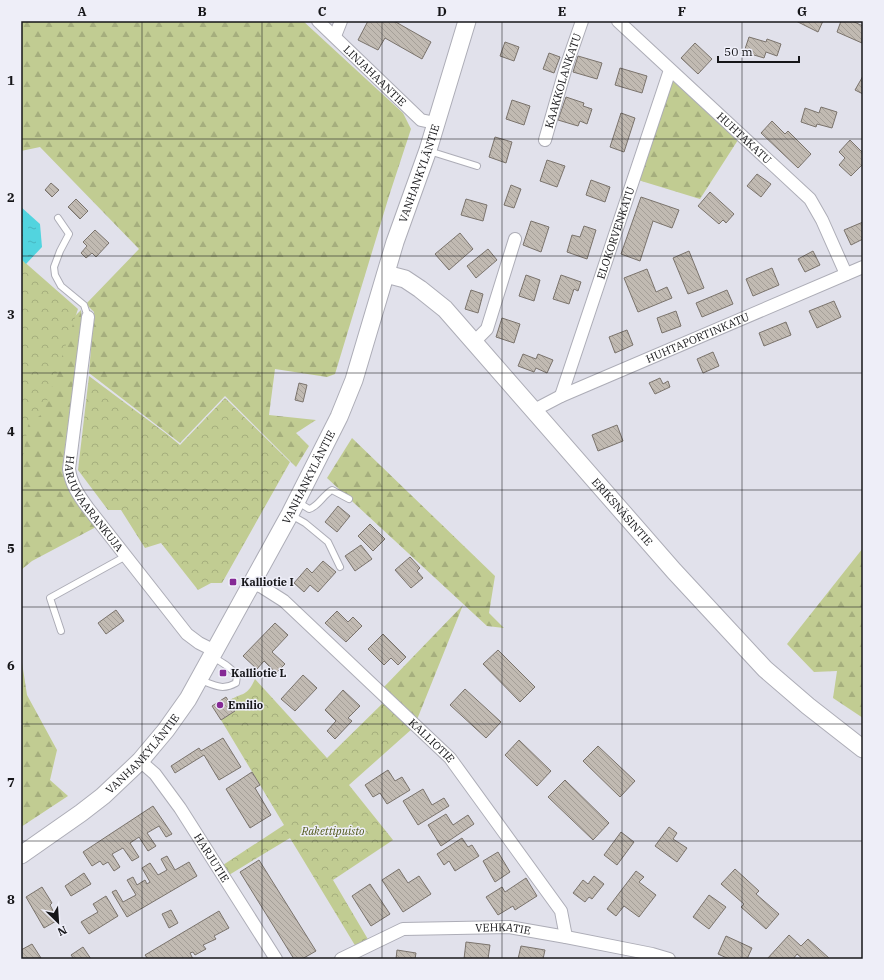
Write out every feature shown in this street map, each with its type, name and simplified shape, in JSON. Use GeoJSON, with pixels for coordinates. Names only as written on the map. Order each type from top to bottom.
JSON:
{"type":"FeatureCollection","features":[{"type":"Feature","properties":{"kind":"street","name":"LINJAHAANTIE"},"geometry":{"type":"LineString","coordinates":[[318,21],[421,120],[435,123]]}},
{"type":"Feature","properties":{"kind":"street"},"geometry":{"type":"LineString","coordinates":[[335,36],[341,21]]}},
{"type":"Feature","properties":{"kind":"street","name":"VANHANKYLÄNTIE"},"geometry":{"type":"LineString","coordinates":[[21,855],[98,800],[140,761],[166,730],[188,699],[293,508],[339,417],[354,380],[395,242],[428,150],[467,21]]}},
{"type":"Feature","properties":{"kind":"street","name":"KAAKKOLANKATU"},"geometry":{"type":"LineString","coordinates":[[545,140],[566,67],[582,21]]}},
{"type":"Feature","properties":{"kind":"street","name":"HUHTAKATU"},"geometry":{"type":"LineString","coordinates":[[618,21],[810,199],[822,220],[846,274]]}},
{"type":"Feature","properties":{"kind":"street","name":"ELOKORVENKATU"},"geometry":{"type":"LineString","coordinates":[[560,396],[670,70]]}},
{"type":"Feature","properties":{"kind":"street"},"geometry":{"type":"LineString","coordinates":[[473,343],[487,329],[515,240]]}},
{"type":"Feature","properties":{"kind":"street","name":"HUHTAPORTINKATU"},"geometry":{"type":"LineString","coordinates":[[534,412],[560,396],[863,267]]}},
{"type":"Feature","properties":{"kind":"street","name":"ERIKSNÄSINTIE"},"geometry":{"type":"LineString","coordinates":[[386,274],[405,279],[445,309],[473,343],[674,571],[765,668],[808,706],[863,749]]}},
{"type":"Feature","properties":{"kind":"street","name":"HARJUVAARANKUJA"},"geometry":{"type":"LineString","coordinates":[[88,317],[69,469],[70,476],[77,493],[187,634],[213,654]]}},
{"type":"Feature","properties":{"kind":"street","name":"KALLIOTIE"},"geometry":{"type":"LineString","coordinates":[[252,583],[262,587],[284,601],[450,758],[561,911],[566,937]]}},
{"type":"Feature","properties":{"kind":"street","name":"HARJUTIE"},"geometry":{"type":"LineString","coordinates":[[140,761],[155,774],[180,808],[276,959]]}},
{"type":"Feature","properties":{"kind":"street","name":"VEHKATIE"},"geometry":{"type":"LineString","coordinates":[[341,959],[402,929],[509,927],[566,937],[651,957],[669,959]]}},
{"type":"Feature","properties":{"kind":"lane"},"geometry":{"type":"LineString","coordinates":[[428,150],[476,166]]}},
{"type":"Feature","properties":{"kind":"lane"},"geometry":{"type":"LineString","coordinates":[[58,218],[69,234],[54,267],[55,275],[61,286],[84,305],[88,317]]}},
{"type":"Feature","properties":{"kind":"lane"},"geometry":{"type":"LineString","coordinates":[[293,508],[314,508],[326,494],[332,490],[349,499]]}},
{"type":"Feature","properties":{"kind":"lane"},"geometry":{"type":"LineString","coordinates":[[293,508],[305,523],[328,542],[340,568]]}},
{"type":"Feature","properties":{"kind":"lane"},"geometry":{"type":"LineString","coordinates":[[60,631],[50,598],[126,556]]}},
{"type":"Feature","properties":{"kind":"lane"},"geometry":{"type":"LineString","coordinates":[[198,680],[222,688],[229,687],[236,682],[237,676],[234,672],[213,654]]}},
{"type":"Feature","properties":{"kind":"green space"},"geometry":{"type":"Polygon","coordinates":[[[21,21],[303,21],[403,113],[411,129],[335,374],[327,377],[275,369],[269,415],[316,420],[296,433],[309,446],[296,467],[225,396],[180,443],[89,373],[94,312],[86,304],[139,249],[40,147],[21,151],[21,21]]]}},
{"type":"Feature","properties":{"kind":"green space"},"geometry":{"type":"Polygon","coordinates":[[[673,81],[738,140],[700,199],[638,180],[673,81]]]}},
{"type":"Feature","properties":{"kind":"green space"},"geometry":{"type":"Polygon","coordinates":[[[21,259],[78,309],[43,413],[28,425],[21,469],[21,259]]]}},
{"type":"Feature","properties":{"kind":"green space"},"geometry":{"type":"Polygon","coordinates":[[[21,270],[73,318],[81,310],[82,319],[62,470],[74,499],[96,527],[32,561],[21,570],[21,270]]]}},
{"type":"Feature","properties":{"kind":"green space"},"geometry":{"type":"Polygon","coordinates":[[[89,376],[180,445],[225,398],[290,462],[222,583],[211,583],[198,590],[161,543],[145,548],[121,510],[108,510],[78,470],[89,376]]]}},
{"type":"Feature","properties":{"kind":"green space"},"geometry":{"type":"Polygon","coordinates":[[[352,438],[495,576],[489,613],[504,628],[487,626],[327,478],[352,438]]]}},
{"type":"Feature","properties":{"kind":"green space"},"geometry":{"type":"Polygon","coordinates":[[[863,548],[863,718],[833,698],[837,671],[814,672],[787,644],[863,548]]]}},
{"type":"Feature","properties":{"kind":"green space"},"geometry":{"type":"Polygon","coordinates":[[[463,605],[416,722],[382,689],[463,605]]]}},
{"type":"Feature","properties":{"kind":"green space"},"geometry":{"type":"Polygon","coordinates":[[[21,656],[27,695],[57,750],[50,780],[68,796],[21,827],[21,656]]]}},
{"type":"Feature","properties":{"kind":"green space","name":"Rakettipuisto"},"geometry":{"type":"Polygon","coordinates":[[[255,679],[327,758],[385,701],[413,728],[349,785],[393,840],[333,880],[369,941],[356,947],[290,838],[229,875],[223,865],[284,825],[221,720],[235,711],[228,701],[250,689],[255,679]]]}},
{"type":"Feature","properties":{"kind":"water"},"geometry":{"type":"Polygon","coordinates":[[[21,207],[40,224],[42,247],[26,264],[21,259],[21,207]]]}},
{"type":"Feature","properties":{"kind":"building"},"geometry":{"type":"Polygon","coordinates":[[[368,21],[394,21],[431,42],[422,59],[385,38],[378,50],[358,40],[368,21]]]}},
{"type":"Feature","properties":{"kind":"building"},"geometry":{"type":"Polygon","coordinates":[[[796,21],[823,21],[818,32],[796,21]]]}},
{"type":"Feature","properties":{"kind":"building"},"geometry":{"type":"Polygon","coordinates":[[[841,21],[852,21],[863,26],[862,43],[837,32],[841,21]]]}},
{"type":"Feature","properties":{"kind":"building"},"geometry":{"type":"Polygon","coordinates":[[[749,37],[766,42],[767,39],[781,44],[777,56],[766,52],[764,58],[744,52],[749,37]]]}},
{"type":"Feature","properties":{"kind":"building"},"geometry":{"type":"Polygon","coordinates":[[[505,42],[519,47],[514,61],[500,56],[505,42]]]}},
{"type":"Feature","properties":{"kind":"building"},"geometry":{"type":"Polygon","coordinates":[[[695,43],[712,59],[698,74],[681,58],[695,43]]]}},
{"type":"Feature","properties":{"kind":"building"},"geometry":{"type":"Polygon","coordinates":[[[549,53],[560,57],[554,73],[543,69],[549,53]]]}},
{"type":"Feature","properties":{"kind":"building"},"geometry":{"type":"Polygon","coordinates":[[[578,56],[602,63],[597,79],[573,72],[578,56]]]}},
{"type":"Feature","properties":{"kind":"building"},"geometry":{"type":"Polygon","coordinates":[[[620,68],[647,76],[642,93],[615,85],[620,68]]]}},
{"type":"Feature","properties":{"kind":"building"},"geometry":{"type":"Polygon","coordinates":[[[863,76],[863,94],[855,90],[863,76]]]}},
{"type":"Feature","properties":{"kind":"building"},"geometry":{"type":"Polygon","coordinates":[[[566,97],[584,103],[583,106],[592,109],[587,124],[580,121],[578,126],[558,120],[566,97]]]}},
{"type":"Feature","properties":{"kind":"building"},"geometry":{"type":"Polygon","coordinates":[[[512,100],[530,106],[524,125],[506,119],[512,100]]]}},
{"type":"Feature","properties":{"kind":"building"},"geometry":{"type":"Polygon","coordinates":[[[821,107],[837,112],[832,128],[817,124],[816,127],[801,122],[805,108],[819,113],[821,107]]]}},
{"type":"Feature","properties":{"kind":"building"},"geometry":{"type":"Polygon","coordinates":[[[621,113],[635,118],[624,152],[610,147],[621,113]]]}},
{"type":"Feature","properties":{"kind":"building"},"geometry":{"type":"Polygon","coordinates":[[[772,121],[785,134],[788,131],[811,154],[798,168],[761,133],[772,121]]]}},
{"type":"Feature","properties":{"kind":"building"},"geometry":{"type":"Polygon","coordinates":[[[495,137],[512,142],[506,163],[489,157],[495,137]]]}},
{"type":"Feature","properties":{"kind":"building"},"geometry":{"type":"Polygon","coordinates":[[[850,140],[863,153],[863,164],[851,176],[839,165],[845,158],[839,152],[850,140]]]}},
{"type":"Feature","properties":{"kind":"building"},"geometry":{"type":"Polygon","coordinates":[[[547,160],[565,166],[557,187],[540,181],[547,160]]]}},
{"type":"Feature","properties":{"kind":"building"},"geometry":{"type":"Polygon","coordinates":[[[757,174],[771,184],[761,197],[747,186],[757,174]]]}},
{"type":"Feature","properties":{"kind":"building"},"geometry":{"type":"Polygon","coordinates":[[[591,180],[610,187],[605,202],[586,195],[591,180]]]}},
{"type":"Feature","properties":{"kind":"building"},"geometry":{"type":"Polygon","coordinates":[[[51,183],[59,190],[52,197],[45,190],[51,183]]]}},
{"type":"Feature","properties":{"kind":"building"},"geometry":{"type":"Polygon","coordinates":[[[511,185],[521,189],[514,208],[504,205],[511,185]]]}},
{"type":"Feature","properties":{"kind":"building"},"geometry":{"type":"Polygon","coordinates":[[[710,192],[734,214],[726,223],[723,220],[719,224],[698,206],[710,192]]]}},
{"type":"Feature","properties":{"kind":"building"},"geometry":{"type":"Polygon","coordinates":[[[641,197],[679,210],[672,228],[653,221],[640,261],[621,254],[641,197]]]}},
{"type":"Feature","properties":{"kind":"building"},"geometry":{"type":"Polygon","coordinates":[[[76,199],[88,211],[80,219],[68,207],[76,199]]]}},
{"type":"Feature","properties":{"kind":"building"},"geometry":{"type":"Polygon","coordinates":[[[466,199],[487,205],[483,221],[461,215],[466,199]]]}},
{"type":"Feature","properties":{"kind":"building"},"geometry":{"type":"Polygon","coordinates":[[[531,221],[549,227],[541,252],[523,245],[531,221]]]}},
{"type":"Feature","properties":{"kind":"building"},"geometry":{"type":"Polygon","coordinates":[[[863,222],[863,239],[851,245],[844,230],[863,222]]]}},
{"type":"Feature","properties":{"kind":"building"},"geometry":{"type":"Polygon","coordinates":[[[584,226],[596,230],[587,259],[567,252],[572,235],[580,237],[584,226]]]}},
{"type":"Feature","properties":{"kind":"building"},"geometry":{"type":"Polygon","coordinates":[[[95,230],[109,243],[96,257],[92,253],[86,258],[81,253],[87,246],[83,242],[95,230]]]}},
{"type":"Feature","properties":{"kind":"building"},"geometry":{"type":"Polygon","coordinates":[[[460,233],[473,249],[449,270],[435,254],[460,233]]]}},
{"type":"Feature","properties":{"kind":"building"},"geometry":{"type":"Polygon","coordinates":[[[488,249],[497,260],[476,278],[467,266],[488,249]]]}},
{"type":"Feature","properties":{"kind":"building"},"geometry":{"type":"Polygon","coordinates":[[[689,251],[704,288],[688,294],[673,258],[689,251]]]}},
{"type":"Feature","properties":{"kind":"building"},"geometry":{"type":"Polygon","coordinates":[[[813,251],[820,265],[805,272],[798,259],[813,251]]]}},
{"type":"Feature","properties":{"kind":"building"},"geometry":{"type":"Polygon","coordinates":[[[772,268],[779,285],[753,296],[746,279],[772,268]]]}},
{"type":"Feature","properties":{"kind":"building"},"geometry":{"type":"Polygon","coordinates":[[[647,269],[656,292],[667,287],[672,298],[638,312],[624,278],[647,269]]]}},
{"type":"Feature","properties":{"kind":"building"},"geometry":{"type":"Polygon","coordinates":[[[526,275],[540,280],[534,301],[519,296],[526,275]]]}},
{"type":"Feature","properties":{"kind":"building"},"geometry":{"type":"Polygon","coordinates":[[[561,275],[581,282],[578,291],[574,289],[569,304],[553,299],[561,275]]]}},
{"type":"Feature","properties":{"kind":"building"},"geometry":{"type":"Polygon","coordinates":[[[471,290],[483,294],[478,313],[465,309],[471,290]]]}},
{"type":"Feature","properties":{"kind":"building"},"geometry":{"type":"Polygon","coordinates":[[[727,290],[733,304],[702,317],[696,303],[727,290]]]}},
{"type":"Feature","properties":{"kind":"building"},"geometry":{"type":"Polygon","coordinates":[[[834,301],[841,317],[817,328],[809,311],[834,301]]]}},
{"type":"Feature","properties":{"kind":"building"},"geometry":{"type":"Polygon","coordinates":[[[676,311],[681,326],[662,333],[657,318],[676,311]]]}},
{"type":"Feature","properties":{"kind":"building"},"geometry":{"type":"Polygon","coordinates":[[[502,318],[520,324],[514,343],[496,337],[502,318]]]}},
{"type":"Feature","properties":{"kind":"building"},"geometry":{"type":"Polygon","coordinates":[[[786,322],[791,335],[764,346],[759,333],[786,322]]]}},
{"type":"Feature","properties":{"kind":"building"},"geometry":{"type":"Polygon","coordinates":[[[627,330],[633,345],[615,353],[609,337],[627,330]]]}},
{"type":"Feature","properties":{"kind":"building"},"geometry":{"type":"Polygon","coordinates":[[[713,352],[719,366],[703,373],[697,359],[713,352]]]}},
{"type":"Feature","properties":{"kind":"building"},"geometry":{"type":"Polygon","coordinates":[[[523,354],[536,359],[538,354],[553,360],[547,373],[536,368],[534,372],[518,366],[523,354]]]}},
{"type":"Feature","properties":{"kind":"building"},"geometry":{"type":"Polygon","coordinates":[[[660,378],[663,384],[668,381],[670,387],[655,394],[649,383],[660,378]]]}},
{"type":"Feature","properties":{"kind":"building"},"geometry":{"type":"Polygon","coordinates":[[[299,383],[307,385],[303,402],[295,400],[299,383]]]}},
{"type":"Feature","properties":{"kind":"building"},"geometry":{"type":"Polygon","coordinates":[[[617,425],[623,441],[598,451],[592,435],[617,425]]]}},
{"type":"Feature","properties":{"kind":"building"},"geometry":{"type":"Polygon","coordinates":[[[338,506],[350,516],[337,532],[325,522],[338,506]]]}},
{"type":"Feature","properties":{"kind":"building"},"geometry":{"type":"Polygon","coordinates":[[[370,524],[385,539],[373,551],[358,536],[370,524]]]}},
{"type":"Feature","properties":{"kind":"building"},"geometry":{"type":"Polygon","coordinates":[[[361,545],[372,559],[355,571],[345,556],[361,545]]]}},
{"type":"Feature","properties":{"kind":"building"},"geometry":{"type":"Polygon","coordinates":[[[410,557],[420,568],[417,571],[423,578],[411,588],[395,570],[410,557]]]}},
{"type":"Feature","properties":{"kind":"building"},"geometry":{"type":"Polygon","coordinates":[[[323,561],[336,572],[318,592],[310,585],[304,592],[294,583],[307,568],[312,573],[323,561]]]}},
{"type":"Feature","properties":{"kind":"building"},"geometry":{"type":"Polygon","coordinates":[[[116,610],[124,621],[106,634],[98,623],[116,610]]]}},
{"type":"Feature","properties":{"kind":"building"},"geometry":{"type":"Polygon","coordinates":[[[337,611],[348,622],[353,617],[362,626],[346,642],[325,623],[337,611]]]}},
{"type":"Feature","properties":{"kind":"building"},"geometry":{"type":"Polygon","coordinates":[[[275,623],[288,635],[272,652],[285,664],[276,673],[264,661],[257,669],[243,656],[275,623]]]}},
{"type":"Feature","properties":{"kind":"building"},"geometry":{"type":"Polygon","coordinates":[[[383,634],[406,657],[398,665],[391,658],[384,665],[368,649],[383,634]]]}},
{"type":"Feature","properties":{"kind":"building"},"geometry":{"type":"Polygon","coordinates":[[[498,650],[535,687],[520,702],[483,664],[498,650]]]}},
{"type":"Feature","properties":{"kind":"building"},"geometry":{"type":"Polygon","coordinates":[[[303,675],[317,688],[295,711],[281,699],[303,675]]]}},
{"type":"Feature","properties":{"kind":"building"},"geometry":{"type":"Polygon","coordinates":[[[465,689],[501,722],[486,738],[450,705],[465,689]]]}},
{"type":"Feature","properties":{"kind":"building"},"geometry":{"type":"Polygon","coordinates":[[[343,690],[360,706],[348,718],[352,721],[335,739],[327,731],[336,721],[325,710],[343,690]]]}},
{"type":"Feature","properties":{"kind":"building"},"geometry":{"type":"Polygon","coordinates":[[[226,697],[235,711],[221,720],[212,706],[226,697]]]}},
{"type":"Feature","properties":{"kind":"building"},"geometry":{"type":"Polygon","coordinates":[[[223,738],[241,767],[219,780],[204,755],[175,773],[171,766],[199,748],[201,751],[223,738]]]}},
{"type":"Feature","properties":{"kind":"building"},"geometry":{"type":"Polygon","coordinates":[[[519,740],[551,771],[537,786],[505,755],[519,740]]]}},
{"type":"Feature","properties":{"kind":"building"},"geometry":{"type":"Polygon","coordinates":[[[598,746],[635,781],[620,797],[583,761],[598,746]]]}},
{"type":"Feature","properties":{"kind":"building"},"geometry":{"type":"Polygon","coordinates":[[[388,770],[395,781],[402,777],[410,790],[387,804],[380,793],[373,797],[365,785],[388,770]]]}},
{"type":"Feature","properties":{"kind":"building"},"geometry":{"type":"Polygon","coordinates":[[[252,772],[260,785],[255,788],[271,815],[250,828],[226,789],[252,772]]]}},
{"type":"Feature","properties":{"kind":"building"},"geometry":{"type":"Polygon","coordinates":[[[565,780],[609,823],[593,840],[548,797],[565,780]]]}},
{"type":"Feature","properties":{"kind":"building"},"geometry":{"type":"Polygon","coordinates":[[[423,789],[432,805],[444,798],[449,806],[418,825],[403,801],[423,789]]]}},
{"type":"Feature","properties":{"kind":"building"},"geometry":{"type":"Polygon","coordinates":[[[153,806],[172,834],[166,837],[159,826],[147,833],[156,846],[148,851],[139,837],[130,843],[139,857],[132,861],[123,848],[112,854],[120,867],[114,871],[108,862],[103,865],[100,861],[92,866],[83,852],[153,806]]]}},
{"type":"Feature","properties":{"kind":"building"},"geometry":{"type":"Polygon","coordinates":[[[446,814],[453,825],[468,815],[474,824],[441,846],[428,825],[446,814]]]}},
{"type":"Feature","properties":{"kind":"building"},"geometry":{"type":"Polygon","coordinates":[[[669,827],[677,833],[673,839],[687,848],[677,862],[655,846],[669,827]]]}},
{"type":"Feature","properties":{"kind":"building"},"geometry":{"type":"Polygon","coordinates":[[[621,832],[634,842],[617,865],[604,855],[621,832]]]}},
{"type":"Feature","properties":{"kind":"building"},"geometry":{"type":"Polygon","coordinates":[[[462,838],[468,847],[472,845],[479,856],[455,871],[449,861],[444,865],[437,854],[462,838]]]}},
{"type":"Feature","properties":{"kind":"building"},"geometry":{"type":"Polygon","coordinates":[[[498,852],[510,872],[495,882],[483,861],[498,852]]]}},
{"type":"Feature","properties":{"kind":"building"},"geometry":{"type":"Polygon","coordinates":[[[167,856],[175,870],[189,862],[197,876],[127,917],[112,892],[116,890],[123,902],[136,895],[127,880],[133,877],[137,885],[145,880],[147,884],[150,882],[142,868],[150,863],[158,875],[167,870],[161,859],[167,856]]]}},
{"type":"Feature","properties":{"kind":"building"},"geometry":{"type":"Polygon","coordinates":[[[259,860],[316,951],[302,959],[294,959],[240,872],[259,860]]]}},
{"type":"Feature","properties":{"kind":"building"},"geometry":{"type":"Polygon","coordinates":[[[399,869],[408,883],[419,876],[431,894],[403,912],[382,880],[399,869]]]}},
{"type":"Feature","properties":{"kind":"building"},"geometry":{"type":"Polygon","coordinates":[[[735,869],[759,891],[756,894],[779,914],[766,929],[741,907],[744,904],[721,884],[735,869]]]}},
{"type":"Feature","properties":{"kind":"building"},"geometry":{"type":"Polygon","coordinates":[[[636,871],[644,877],[639,882],[656,895],[639,917],[624,906],[616,916],[607,909],[636,871]]]}},
{"type":"Feature","properties":{"kind":"building"},"geometry":{"type":"Polygon","coordinates":[[[84,873],[91,884],[71,896],[65,886],[84,873]]]}},
{"type":"Feature","properties":{"kind":"building"},"geometry":{"type":"Polygon","coordinates":[[[594,876],[604,884],[592,899],[589,897],[585,902],[573,893],[583,880],[588,884],[594,876]]]}},
{"type":"Feature","properties":{"kind":"building"},"geometry":{"type":"Polygon","coordinates":[[[526,878],[537,896],[515,910],[513,906],[498,915],[486,897],[502,887],[505,892],[526,878]]]}},
{"type":"Feature","properties":{"kind":"building"},"geometry":{"type":"Polygon","coordinates":[[[370,884],[390,914],[371,926],[352,896],[370,884]]]}},
{"type":"Feature","properties":{"kind":"building"},"geometry":{"type":"Polygon","coordinates":[[[42,887],[52,903],[50,905],[58,920],[44,928],[26,897],[42,887]]]}},
{"type":"Feature","properties":{"kind":"building"},"geometry":{"type":"Polygon","coordinates":[[[709,895],[726,907],[709,929],[693,917],[709,895]]]}},
{"type":"Feature","properties":{"kind":"building"},"geometry":{"type":"Polygon","coordinates":[[[106,896],[118,916],[89,934],[81,922],[98,912],[93,904],[106,896]]]}},
{"type":"Feature","properties":{"kind":"building"},"geometry":{"type":"Polygon","coordinates":[[[171,910],[178,923],[169,928],[162,914],[171,910]]]}},
{"type":"Feature","properties":{"kind":"building"},"geometry":{"type":"Polygon","coordinates":[[[219,911],[229,928],[214,936],[216,939],[203,945],[206,949],[195,955],[193,952],[190,953],[193,959],[148,959],[145,955],[219,911]]]}},
{"type":"Feature","properties":{"kind":"building"},"geometry":{"type":"Polygon","coordinates":[[[789,935],[801,946],[808,939],[830,959],[803,959],[797,954],[793,959],[767,959],[789,935]]]}},
{"type":"Feature","properties":{"kind":"building"},"geometry":{"type":"Polygon","coordinates":[[[726,936],[752,948],[747,959],[729,959],[718,954],[726,936]]]}},
{"type":"Feature","properties":{"kind":"building"},"geometry":{"type":"Polygon","coordinates":[[[466,942],[490,945],[488,959],[464,959],[466,942]]]}},
{"type":"Feature","properties":{"kind":"building"},"geometry":{"type":"Polygon","coordinates":[[[32,944],[41,958],[21,959],[21,950],[32,944]]]}},
{"type":"Feature","properties":{"kind":"building"},"geometry":{"type":"Polygon","coordinates":[[[521,946],[545,950],[543,959],[518,959],[521,946]]]}},
{"type":"Feature","properties":{"kind":"building"},"geometry":{"type":"Polygon","coordinates":[[[83,947],[91,959],[74,959],[71,955],[83,947]]]}},
{"type":"Feature","properties":{"kind":"building"},"geometry":{"type":"Polygon","coordinates":[[[397,950],[416,953],[415,959],[396,959],[397,950]]]}},
{"type":"Feature","properties":{"kind":"place","name":"Kalliotie I"},"geometry":{"type":"Point","coordinates":[233,582]}},
{"type":"Feature","properties":{"kind":"place","name":"Kalliotie L"},"geometry":{"type":"Point","coordinates":[223,673]}},
{"type":"Feature","properties":{"kind":"place","name":"Emilio"},"geometry":{"type":"Point","coordinates":[220,705]}}]}
